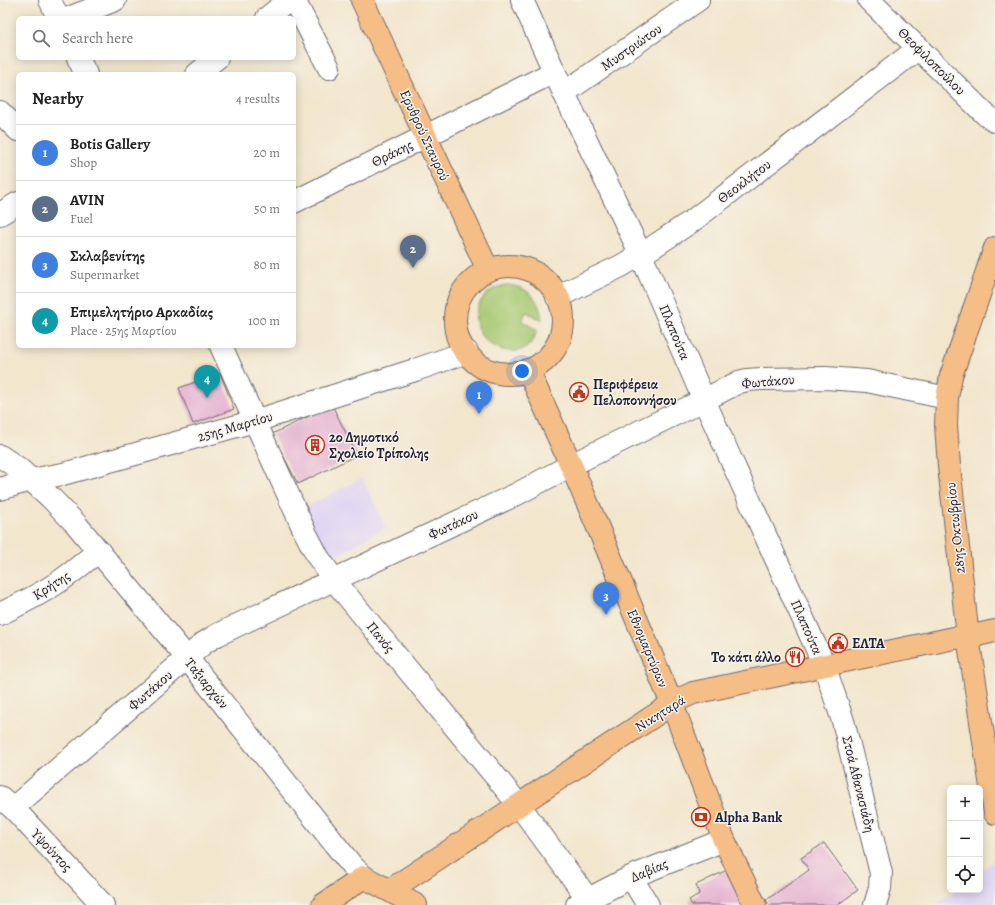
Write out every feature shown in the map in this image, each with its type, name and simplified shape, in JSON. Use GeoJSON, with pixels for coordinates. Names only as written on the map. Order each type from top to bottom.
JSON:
{"type":"FeatureCollection","features":[{"type":"Feature","properties":{"kind":"main road","name":"Ερυθρού Σταυρού"},"geometry":{"type":"LineString","coordinates":[[362,0],[488,270]]}},
{"type":"Feature","properties":{"kind":"main road","name":"28ης Οκτωβρίου"},"geometry":{"type":"LineString","coordinates":[[995,248],[951,376],[947,398],[946,425],[949,466],[968,637],[995,813]]}},
{"type":"Feature","properties":{"kind":"main road"},"geometry":{"type":"LineString","coordinates":[[516,266],[530,270],[548,282],[558,297],[563,315],[560,337],[557,344],[548,356],[543,361],[528,370],[504,373],[491,370],[473,359],[461,342],[456,329],[455,321],[457,307],[462,294],[470,282],[488,270],[516,266]]}},
{"type":"Feature","properties":{"kind":"main road","name":"Εθνομαρτύρων"},"geometry":{"type":"LineString","coordinates":[[528,370],[571,465],[672,704],[724,840],[755,905]]}},
{"type":"Feature","properties":{"kind":"main road","name":"Νικηταρά"},"geometry":{"type":"LineString","coordinates":[[390,890],[678,700],[693,693],[954,638],[968,637],[995,631]]}},
{"type":"Feature","properties":{"kind":"main road"},"geometry":{"type":"LineString","coordinates":[[323,905],[364,877]]}},
{"type":"Feature","properties":{"kind":"main road","name":"Ταξιαρχών"},"geometry":{"type":"LineString","coordinates":[[364,877],[416,905]]}},
{"type":"Feature","properties":{"kind":"street"},"geometry":{"type":"LineString","coordinates":[[50,0],[57,16]]}},
{"type":"Feature","properties":{"kind":"street"},"geometry":{"type":"LineString","coordinates":[[74,16],[115,0]]}},
{"type":"Feature","properties":{"kind":"street"},"geometry":{"type":"LineString","coordinates":[[269,16],[289,0]]}},
{"type":"Feature","properties":{"kind":"street"},"geometry":{"type":"LineString","coordinates":[[294,0],[329,68]]}},
{"type":"Feature","properties":{"kind":"street","name":"Πλαπούτα"},"geometry":{"type":"LineString","coordinates":[[522,0],[564,94],[642,255],[704,400],[824,665]]}},
{"type":"Feature","properties":{"kind":"street","name":"Μυστριώτου"},"geometry":{"type":"LineString","coordinates":[[564,94],[698,0]]}},
{"type":"Feature","properties":{"kind":"street","name":"Θεοφιλοπούλου"},"geometry":{"type":"LineString","coordinates":[[869,0],[986,115],[995,120]]}},
{"type":"Feature","properties":{"kind":"street","name":"Θεοκλήτου"},"geometry":{"type":"LineString","coordinates":[[558,297],[642,255],[692,221],[919,48]]}},
{"type":"Feature","properties":{"kind":"street"},"geometry":{"type":"LineString","coordinates":[[79,60],[85,72]]}},
{"type":"Feature","properties":{"kind":"street"},"geometry":{"type":"LineString","coordinates":[[200,72],[214,60]]}},
{"type":"Feature","properties":{"kind":"street","name":"Θράκης"},"geometry":{"type":"LineString","coordinates":[[296,201],[554,72]]}},
{"type":"Feature","properties":{"kind":"street"},"geometry":{"type":"LineString","coordinates":[[0,112],[16,128]]}},
{"type":"Feature","properties":{"kind":"street"},"geometry":{"type":"LineString","coordinates":[[0,214],[16,203]]}},
{"type":"Feature","properties":{"kind":"street","name":"Πανός"},"geometry":{"type":"LineString","coordinates":[[222,348],[305,532],[318,557],[334,580],[518,805],[582,902]]}},
{"type":"Feature","properties":{"kind":"street","name":"25ης Μαρτίου"},"geometry":{"type":"LineString","coordinates":[[0,489],[31,480],[63,474],[256,421],[467,352]]}},
{"type":"Feature","properties":{"kind":"street","name":"Φωτάκου"},"geometry":{"type":"LineString","coordinates":[[6,802],[204,643],[217,635],[516,494],[571,465],[739,382],[761,379],[819,378],[867,381],[947,398]]}},
{"type":"Feature","properties":{"kind":"street","name":"Ταξιαρχών"},"geometry":{"type":"LineString","coordinates":[[0,456],[18,468],[50,497],[76,524],[187,658],[353,867],[364,877]]}},
{"type":"Feature","properties":{"kind":"street","name":"Κρήτης"},"geometry":{"type":"LineString","coordinates":[[0,614],[50,588],[99,551]]}},
{"type":"Feature","properties":{"kind":"street","name":"Στοά Αθανασιάδη"},"geometry":{"type":"LineString","coordinates":[[824,665],[844,720],[880,873],[880,888],[875,905]]}},
{"type":"Feature","properties":{"kind":"street","name":"Υψούντος"},"geometry":{"type":"LineString","coordinates":[[6,802],[103,905]]}},
{"type":"Feature","properties":{"kind":"street","name":"Δαβίας"},"geometry":{"type":"LineString","coordinates":[[582,902],[631,878],[724,840]]}},
{"type":"Feature","properties":{"kind":"street"},"geometry":{"type":"LineString","coordinates":[[631,878],[648,905]]}},
{"type":"Feature","properties":{"kind":"shaded area"},"geometry":{"type":"Polygon","coordinates":[[[362,478],[386,528],[329,559],[302,509],[362,478]]]}},
{"type":"Feature","properties":{"kind":"shaded area"},"geometry":{"type":"Polygon","coordinates":[[[995,860],[995,905],[936,905],[952,893],[983,893],[983,869],[995,860]]]}},
{"type":"Feature","properties":{"kind":"green space"},"geometry":{"type":"Polygon","coordinates":[[[506,285],[521,288],[532,295],[539,306],[541,313],[542,320],[526,312],[522,321],[537,330],[534,339],[530,344],[525,348],[516,351],[504,350],[489,343],[483,338],[476,324],[477,309],[483,298],[492,290],[506,285]]]}},
{"type":"Feature","properties":{"kind":"building"},"geometry":{"type":"Polygon","coordinates":[[[220,373],[234,409],[193,424],[179,388],[220,373]]]}},
{"type":"Feature","properties":{"kind":"building","name":"2ο Δημοτικό Σχολείο Τρίπολης"},"geometry":{"type":"Polygon","coordinates":[[[332,405],[357,455],[298,484],[272,434],[332,405]]]}},
{"type":"Feature","properties":{"kind":"building"},"geometry":{"type":"Polygon","coordinates":[[[824,843],[858,890],[837,905],[769,905],[766,900],[809,870],[801,858],[824,843]]]}},
{"type":"Feature","properties":{"kind":"building"},"geometry":{"type":"Polygon","coordinates":[[[729,869],[745,905],[692,905],[689,900],[699,894],[696,885],[729,869]]]}},
{"type":"Feature","properties":{"kind":"place","name":"AVIN"},"geometry":{"type":"Point","coordinates":[413,268]}},
{"type":"Feature","properties":{"kind":"place","name":"Περιφέρεια Πελοποννήσου"},"geometry":{"type":"Point","coordinates":[579,392]}},
{"type":"Feature","properties":{"kind":"place","name":"Επιμελητήριο Αρκαδίας"},"geometry":{"type":"Point","coordinates":[207,398]}},
{"type":"Feature","properties":{"kind":"place","name":"Botis Gallery"},"geometry":{"type":"Point","coordinates":[479,414]}},
{"type":"Feature","properties":{"kind":"place","name":"2ο Δημοτικό Σχολείο Τρίπολης"},"geometry":{"type":"Point","coordinates":[315,445]}},
{"type":"Feature","properties":{"kind":"place","name":"Σκλαβενίτης"},"geometry":{"type":"Point","coordinates":[606,615]}},
{"type":"Feature","properties":{"kind":"place","name":"ΕΛΤΑ"},"geometry":{"type":"Point","coordinates":[838,643]}},
{"type":"Feature","properties":{"kind":"place","name":"Το κάτι άλλο"},"geometry":{"type":"Point","coordinates":[795,657]}},
{"type":"Feature","properties":{"kind":"place","name":"Alpha Bank"},"geometry":{"type":"Point","coordinates":[701,817]}}]}
